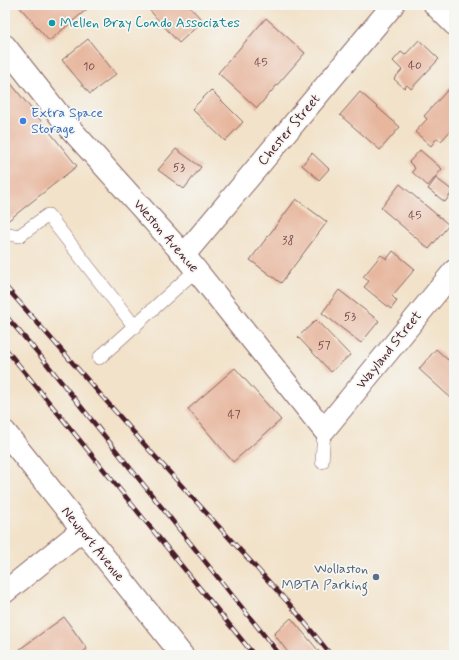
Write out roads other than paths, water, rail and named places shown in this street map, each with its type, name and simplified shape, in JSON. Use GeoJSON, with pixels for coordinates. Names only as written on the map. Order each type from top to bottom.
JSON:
{"type":"FeatureCollection","features":[{"type":"Feature","properties":{"kind":"street","name":"Chester Street"},"geometry":{"type":"LineString","coordinates":[[190,263],[393,5]]}},
{"type":"Feature","properties":{"kind":"street"},"geometry":{"type":"LineString","coordinates":[[436,5],[454,24]]}},
{"type":"Feature","properties":{"kind":"street","name":"Weston Avenue"},"geometry":{"type":"LineString","coordinates":[[5,46],[68,126],[190,263],[324,430]]}},
{"type":"Feature","properties":{"kind":"street","name":"Wayland Street"},"geometry":{"type":"LineString","coordinates":[[324,430],[454,271]]}},
{"type":"Feature","properties":{"kind":"street","name":"Newport Avenue"},"geometry":{"type":"LineString","coordinates":[[5,432],[182,655]]}},
{"type":"Feature","properties":{"kind":"street"},"geometry":{"type":"LineString","coordinates":[[5,592],[82,530]]}},
{"type":"Feature","properties":{"kind":"lane"},"geometry":{"type":"LineString","coordinates":[[5,234],[19,236],[48,215],[135,326]]}},
{"type":"Feature","properties":{"kind":"lane"},"geometry":{"type":"LineString","coordinates":[[99,358],[135,326],[190,263]]}},
{"type":"Feature","properties":{"kind":"lane"},"geometry":{"type":"LineString","coordinates":[[322,462],[324,430]]}},
{"type":"Feature","properties":{"kind":"railway"},"geometry":{"type":"LineString","coordinates":[[5,286],[151,452],[292,607],[331,655]]}},
{"type":"Feature","properties":{"kind":"railway"},"geometry":{"type":"LineString","coordinates":[[5,315],[38,353],[280,655]]}},
{"type":"Feature","properties":{"kind":"railway"},"geometry":{"type":"LineString","coordinates":[[5,348],[254,655]]}},
{"type":"Feature","properties":{"kind":"place","name":"Mellen Bray Condo Associates"},"geometry":{"type":"Point","coordinates":[52,23]}},
{"type":"Feature","properties":{"kind":"place","name":"Extra Space Storage"},"geometry":{"type":"Point","coordinates":[23,121]}},
{"type":"Feature","properties":{"kind":"place","name":"Wollaston MBTA Parking"},"geometry":{"type":"Point","coordinates":[376,577]}}]}
